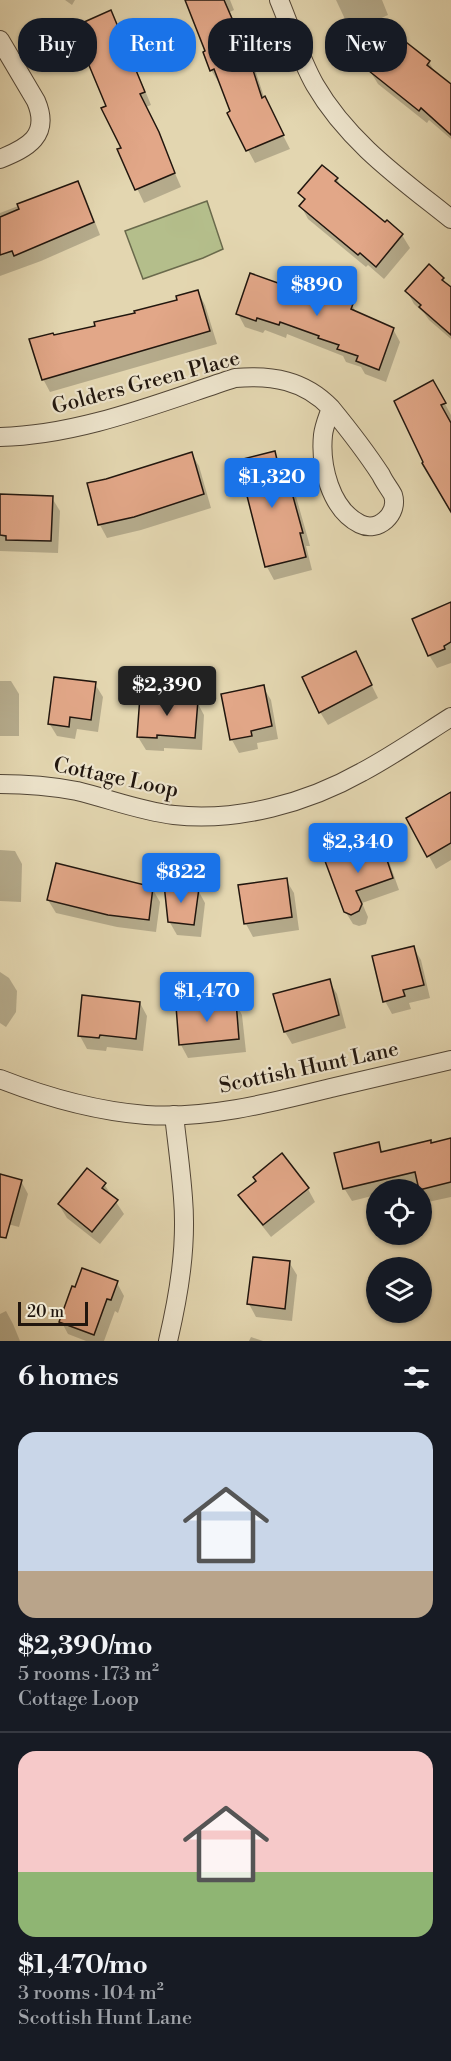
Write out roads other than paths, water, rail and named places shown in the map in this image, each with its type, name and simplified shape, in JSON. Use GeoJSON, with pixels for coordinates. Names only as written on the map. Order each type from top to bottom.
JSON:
{"type":"FeatureCollection","features":[{"type":"Feature","properties":{"kind":"street"},"geometry":{"type":"LineString","coordinates":[[279,0],[314,83],[336,118],[382,164],[451,219]]}},
{"type":"Feature","properties":{"kind":"street"},"geometry":{"type":"LineString","coordinates":[[0,40],[36,101],[40,124],[36,138],[26,148],[0,159]]}},
{"type":"Feature","properties":{"kind":"street","name":"Golders Green Place"},"geometry":{"type":"LineString","coordinates":[[0,437],[28,436],[80,428],[235,378],[259,376],[283,380],[306,389],[331,408],[367,453],[393,495],[394,506],[390,517],[383,523],[370,527],[360,524],[345,513],[335,498],[322,453],[323,432],[331,408]]}},
{"type":"Feature","properties":{"kind":"street","name":"Cottage Loop"},"geometry":{"type":"LineString","coordinates":[[0,784],[36,785],[77,791],[133,808],[175,815],[217,816],[252,812],[336,786],[451,717]]}},
{"type":"Feature","properties":{"kind":"street","name":"Scottish Hunt Lane"},"geometry":{"type":"LineString","coordinates":[[0,1079],[32,1091],[83,1105],[145,1115],[174,1115],[239,1109],[286,1100],[451,1060]]}},
{"type":"Feature","properties":{"kind":"street"},"geometry":{"type":"LineString","coordinates":[[168,1341],[178,1299],[183,1249],[184,1199],[174,1115]]}}]}
